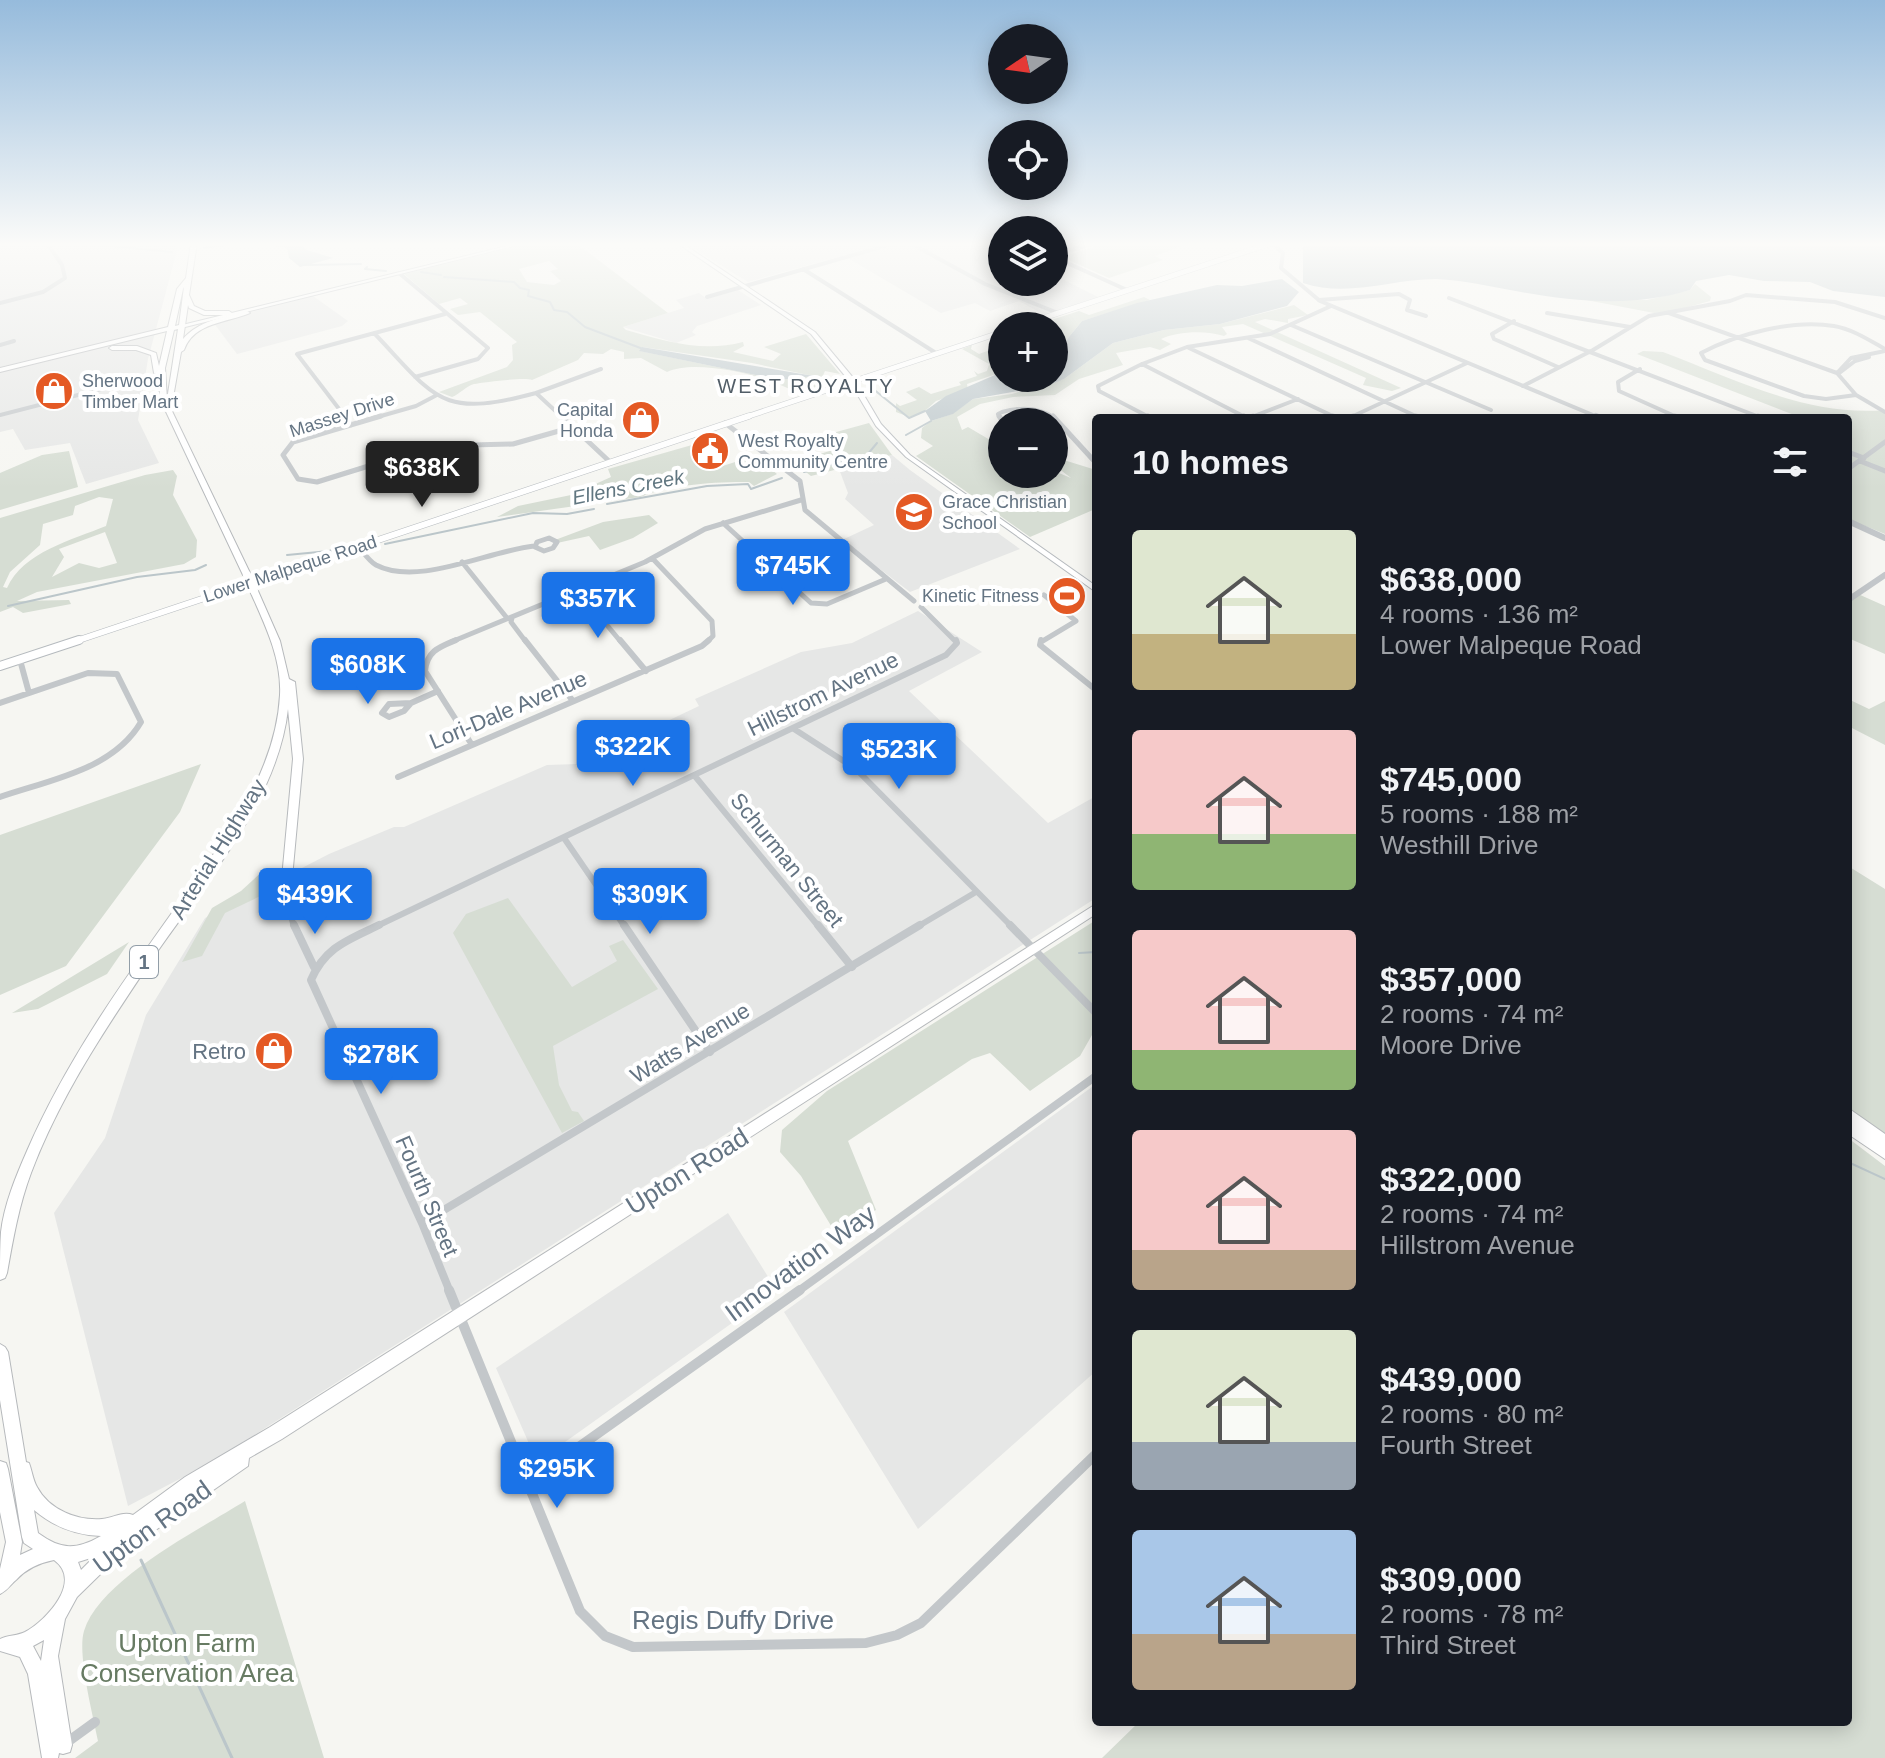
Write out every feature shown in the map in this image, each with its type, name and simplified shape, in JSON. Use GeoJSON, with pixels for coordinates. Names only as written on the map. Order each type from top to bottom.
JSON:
{"type":"FeatureCollection","features":[{"type":"Feature","properties":{"kind":"highway"},"geometry":{"type":"LineString","coordinates":[[91,350],[157,325]]}},
{"type":"Feature","properties":{"kind":"highway","name":"Arterial Highway"},"geometry":{"type":"LineString","coordinates":[[0,1273],[15,1203],[36,1146],[70,1077],[102,1023],[246,813],[269,769],[282,718],[285,686],[281,655],[162,391],[162,368],[172,325]]}},
{"type":"Feature","properties":{"kind":"highway"},"geometry":{"type":"LineString","coordinates":[[171,385],[186,338],[209,325]]}},
{"type":"Feature","properties":{"kind":"highway"},"geometry":{"type":"LineString","coordinates":[[0,372],[181,328]]}},
{"type":"Feature","properties":{"kind":"highway","name":"Arterial Highway"},"geometry":{"type":"LineString","coordinates":[[169,408],[181,328]]}},
{"type":"Feature","properties":{"kind":"highway"},"geometry":{"type":"LineString","coordinates":[[91,350],[126,347],[154,354],[157,383],[162,391]]}},
{"type":"Feature","properties":{"kind":"highway"},"geometry":{"type":"LineString","coordinates":[[281,655],[293,698],[298,759],[287,878],[291,916]]}},
{"type":"Feature","properties":{"kind":"highway","name":"Upton Road"},"geometry":{"type":"LineString","coordinates":[[4,1580],[30,1558],[86,1553],[103,1543],[189,1483],[276,1433],[1092,910]]}},
{"type":"Feature","properties":{"kind":"highway"},"geometry":{"type":"LineString","coordinates":[[1852,1117],[1885,1142]]}},
{"type":"Feature","properties":{"kind":"highway"},"geometry":{"type":"LineString","coordinates":[[1852,1129],[1885,1153]]}},
{"type":"Feature","properties":{"kind":"highway"},"geometry":{"type":"LineString","coordinates":[[0,1352],[30,1537],[71,1565],[73,1579],[51,1637],[52,1752]]}},
{"type":"Feature","properties":{"kind":"highway"},"geometry":{"type":"LineString","coordinates":[[10,1422],[32,1494],[53,1515],[71,1524],[115,1527],[189,1483]]}},
{"type":"Feature","properties":{"kind":"highway","name":"Upton Road"},"geometry":{"type":"LineString","coordinates":[[3,1644],[24,1642],[34,1636],[115,1548],[193,1496],[276,1433]]}},
{"type":"Feature","properties":{"kind":"highway"},"geometry":{"type":"LineString","coordinates":[[0,1469],[14,1542],[4,1580]]}},
{"type":"Feature","properties":{"kind":"highway"},"geometry":{"type":"LineString","coordinates":[[3,1644],[26,1650],[37,1672],[52,1752]]}},
{"type":"Feature","properties":{"kind":"main road"},"geometry":{"type":"LineString","coordinates":[[181,328],[193,325]]}},
{"type":"Feature","properties":{"kind":"main road"},"geometry":{"type":"LineString","coordinates":[[802,325],[825,344],[853,381],[878,425],[908,456],[1092,587]]}},
{"type":"Feature","properties":{"kind":"main road","name":"Lower Malpeque Road"},"geometry":{"type":"LineString","coordinates":[[0,666],[988,336]]}},
{"type":"Feature","properties":{"kind":"street"},"geometry":{"type":"LineString","coordinates":[[351,425],[297,354],[404,325]]}},
{"type":"Feature","properties":{"kind":"street"},"geometry":{"type":"LineString","coordinates":[[415,377],[486,354],[488,348],[459,325]]}},
{"type":"Feature","properties":{"kind":"street"},"geometry":{"type":"LineString","coordinates":[[892,325],[936,353]]}},
{"type":"Feature","properties":{"kind":"street"},"geometry":{"type":"LineString","coordinates":[[1143,414],[1099,391],[1098,386],[1142,364],[1187,347],[1248,338],[1291,325]]}},
{"type":"Feature","properties":{"kind":"street"},"geometry":{"type":"LineString","coordinates":[[1291,325],[1491,410]]}},
{"type":"Feature","properties":{"kind":"street"},"geometry":{"type":"LineString","coordinates":[[1376,325],[1590,414]]}},
{"type":"Feature","properties":{"kind":"street"},"geometry":{"type":"LineString","coordinates":[[1505,325],[1492,334],[1494,339],[1558,368]]}},
{"type":"Feature","properties":{"kind":"street"},"geometry":{"type":"LineString","coordinates":[[1525,325],[1752,414]]}},
{"type":"Feature","properties":{"kind":"street"},"geometry":{"type":"LineString","coordinates":[[1620,325],[1630,327]]}},
{"type":"Feature","properties":{"kind":"street"},"geometry":{"type":"LineString","coordinates":[[1523,386],[1633,325]]}},
{"type":"Feature","properties":{"kind":"street"},"geometry":{"type":"LineString","coordinates":[[1700,325],[1837,374],[1856,395],[1883,409]]}},
{"type":"Feature","properties":{"kind":"street"},"geometry":{"type":"LineString","coordinates":[[1826,325],[1736,339],[1711,346],[1700,356],[1804,396],[1826,399],[1856,395]]}},
{"type":"Feature","properties":{"kind":"street"},"geometry":{"type":"LineString","coordinates":[[1826,325],[1848,330],[1885,352]]}},
{"type":"Feature","properties":{"kind":"street"},"geometry":{"type":"LineString","coordinates":[[374,333],[435,396],[477,403],[536,393],[601,369]]}},
{"type":"Feature","properties":{"kind":"street"},"geometry":{"type":"LineString","coordinates":[[1248,338],[1412,414]]}},
{"type":"Feature","properties":{"kind":"street"},"geometry":{"type":"LineString","coordinates":[[0,345],[14,341]]}},
{"type":"Feature","properties":{"kind":"street"},"geometry":{"type":"LineString","coordinates":[[1187,347],[1329,414]]}},
{"type":"Feature","properties":{"kind":"street"},"geometry":{"type":"LineString","coordinates":[[1837,374],[1861,358],[1885,352]]}},
{"type":"Feature","properties":{"kind":"street"},"geometry":{"type":"LineString","coordinates":[[1357,414],[1467,363]]}},
{"type":"Feature","properties":{"kind":"street"},"geometry":{"type":"LineString","coordinates":[[1142,364],[1240,414]]}},
{"type":"Feature","properties":{"kind":"street"},"geometry":{"type":"LineString","coordinates":[[1640,369],[1617,383],[1619,391],[1670,414]]}},
{"type":"Feature","properties":{"kind":"street"},"geometry":{"type":"LineString","coordinates":[[0,415],[109,387]]}},
{"type":"Feature","properties":{"kind":"street"},"geometry":{"type":"LineString","coordinates":[[536,393],[610,462]]}},
{"type":"Feature","properties":{"kind":"street","name":"Massey Drive"},"geometry":{"type":"LineString","coordinates":[[435,396],[416,406],[288,445],[283,455],[298,479],[317,482],[433,446],[513,444],[573,427]]}},
{"type":"Feature","properties":{"kind":"street"},"geometry":{"type":"LineString","coordinates":[[1259,414],[1298,399]]}},
{"type":"Feature","properties":{"kind":"street"},"geometry":{"type":"LineString","coordinates":[[725,423],[800,481],[805,510],[914,601]]}},
{"type":"Feature","properties":{"kind":"street"},"geometry":{"type":"LineString","coordinates":[[1068,431],[1092,458]]}},
{"type":"Feature","properties":{"kind":"street"},"geometry":{"type":"LineString","coordinates":[[1852,466],[1885,442]]}},
{"type":"Feature","properties":{"kind":"street"},"geometry":{"type":"LineString","coordinates":[[446,466],[461,444]]}},
{"type":"Feature","properties":{"kind":"street"},"geometry":{"type":"LineString","coordinates":[[1852,454],[1885,471]]}},
{"type":"Feature","properties":{"kind":"street"},"geometry":{"type":"LineString","coordinates":[[472,745],[425,671],[426,659],[431,653],[455,638],[653,559],[689,536],[801,500]]}},
{"type":"Feature","properties":{"kind":"street"},"geometry":{"type":"LineString","coordinates":[[723,523],[811,603],[827,604],[886,579]]}},
{"type":"Feature","properties":{"kind":"street"},"geometry":{"type":"LineString","coordinates":[[1852,523],[1885,538]]}},
{"type":"Feature","properties":{"kind":"street"},"geometry":{"type":"LineString","coordinates":[[359,547],[370,563],[394,571],[419,571],[534,546]]}},
{"type":"Feature","properties":{"kind":"street","name":"Lori-Dale Avenue"},"geometry":{"type":"LineString","coordinates":[[398,777],[702,646],[713,636],[712,621],[653,559]]}},
{"type":"Feature","properties":{"kind":"street"},"geometry":{"type":"LineString","coordinates":[[462,562],[573,701]]}},
{"type":"Feature","properties":{"kind":"street"},"geometry":{"type":"LineString","coordinates":[[1852,597],[1885,575]]}},
{"type":"Feature","properties":{"kind":"street"},"geometry":{"type":"LineString","coordinates":[[576,588],[646,671]]}},
{"type":"Feature","properties":{"kind":"street"},"geometry":{"type":"LineString","coordinates":[[1044,595],[1076,621],[1041,639],[1040,645],[1092,687]]}},
{"type":"Feature","properties":{"kind":"street","name":"Hillstrom Avenue"},"geometry":{"type":"LineString","coordinates":[[314,967],[329,951],[344,942],[950,653],[957,643],[955,638],[921,607]]}},
{"type":"Feature","properties":{"kind":"street"},"geometry":{"type":"LineString","coordinates":[[20,660],[29,693]]}},
{"type":"Feature","properties":{"kind":"street"},"geometry":{"type":"LineString","coordinates":[[0,703],[88,673],[117,674],[141,722],[129,743],[105,759],[0,797]]}},
{"type":"Feature","properties":{"kind":"street"},"geometry":{"type":"LineString","coordinates":[[411,703],[438,691]]}},
{"type":"Feature","properties":{"kind":"street"},"geometry":{"type":"LineString","coordinates":[[794,729],[856,769],[1092,1009]]}},
{"type":"Feature","properties":{"kind":"street","name":"Schurman Street"},"geometry":{"type":"LineString","coordinates":[[694,775],[852,967]]}},
{"type":"Feature","properties":{"kind":"street"},"geometry":{"type":"LineString","coordinates":[[564,838],[710,1052]]}},
{"type":"Feature","properties":{"kind":"street","name":"Watts Avenue"},"geometry":{"type":"LineString","coordinates":[[422,1223],[976,892]]}},
{"type":"Feature","properties":{"kind":"street","name":"Fourth Street"},"geometry":{"type":"LineString","coordinates":[[291,916],[298,939],[314,967],[312,983],[422,1223],[458,1316]]}},
{"type":"Feature","properties":{"kind":"street","name":"Innovation Way"},"geometry":{"type":"LineString","coordinates":[[528,1483],[1092,1079]]}},
{"type":"Feature","properties":{"kind":"street","name":"Regis Duffy Drive"},"geometry":{"type":"LineString","coordinates":[[458,1316],[580,1611],[605,1636],[633,1647],[866,1643],[897,1635],[921,1623],[1092,1458]]}},
{"type":"Feature","properties":{"kind":"street"},"geometry":{"type":"LineString","coordinates":[[52,1752],[95,1722]]}},
{"type":"Feature","properties":{"kind":"shaded area"},"geometry":{"type":"Polygon","coordinates":[[[0,325],[157,325],[138,420],[159,463],[86,484],[70,443],[25,450],[13,429],[0,432],[0,325]]]}},
{"type":"Feature","properties":{"kind":"shaded area"},"geometry":{"type":"Polygon","coordinates":[[[215,325],[343,325],[342,326],[237,354],[215,325]]]}},
{"type":"Feature","properties":{"kind":"shaded area"},"geometry":{"type":"Polygon","coordinates":[[[700,325],[692,332],[696,335],[676,343],[623,327],[700,325]]]}},
{"type":"Feature","properties":{"kind":"shaded area"},"geometry":{"type":"Polygon","coordinates":[[[1079,325],[1210,325],[1164,330],[1113,343],[1068,376],[1068,338],[1079,325]]]}},
{"type":"Feature","properties":{"kind":"shaded area"},"geometry":{"type":"Polygon","coordinates":[[[642,347],[814,376],[780,380],[639,351],[642,347]]]}},
{"type":"Feature","properties":{"kind":"shaded area"},"geometry":{"type":"Polygon","coordinates":[[[988,378],[988,392],[1013,392],[973,399],[953,414],[931,421],[925,411],[946,396],[988,378]]]}},
{"type":"Feature","properties":{"kind":"shaded area","name":"Grace Christian School"},"geometry":{"type":"Polygon","coordinates":[[[892,455],[1020,549],[910,592],[842,540],[874,525],[845,499],[848,493],[839,469],[892,455]]]}},
{"type":"Feature","properties":{"kind":"shaded area"},"geometry":{"type":"Polygon","coordinates":[[[918,611],[982,652],[909,691],[1048,823],[1092,798],[1092,901],[212,1462],[128,1506],[54,1213],[105,1138],[146,1015],[205,918],[329,854],[394,827],[404,827],[547,765],[577,764],[699,706],[695,699],[801,652],[852,643],[918,611]]]}},
{"type":"Feature","properties":{"kind":"shaded area"},"geometry":{"type":"Polygon","coordinates":[[[1092,1087],[1092,1375],[918,1529],[784,1312],[1092,1087]]]}},
{"type":"Feature","properties":{"kind":"shaded area"},"geometry":{"type":"Polygon","coordinates":[[[728,1213],[777,1291],[537,1462],[496,1368],[728,1213]]]}},
{"type":"Feature","properties":{"kind":"green space"},"geometry":{"type":"Polygon","coordinates":[[[496,325],[629,325],[623,327],[670,342],[713,346],[743,342],[744,346],[733,352],[773,361],[781,354],[764,347],[806,334],[840,374],[825,371],[821,380],[831,382],[798,394],[770,381],[733,371],[696,367],[667,372],[641,358],[624,359],[624,352],[611,349],[603,354],[584,353],[578,360],[532,380],[474,384],[452,397],[439,392],[507,367],[513,360],[512,345],[517,342],[496,325]],[[642,347],[640,351],[780,380],[813,376],[752,363],[642,347]]]}},
{"type":"Feature","properties":{"kind":"green space"},"geometry":{"type":"Polygon","coordinates":[[[1068,325],[1079,325],[1068,338],[1068,325]]]}},
{"type":"Feature","properties":{"kind":"green space"},"geometry":{"type":"Polygon","coordinates":[[[1236,325],[1222,327],[1227,334],[1224,336],[1183,333],[1161,339],[1171,344],[1160,350],[1150,347],[1116,353],[1123,365],[1079,379],[1068,386],[1068,376],[1113,343],[1164,330],[1236,325]]]}},
{"type":"Feature","properties":{"kind":"green space"},"geometry":{"type":"Polygon","coordinates":[[[1245,325],[1262,325],[1401,388],[1392,391],[1363,385],[1366,378],[1245,325]]]}},
{"type":"Feature","properties":{"kind":"green space"},"geometry":{"type":"Polygon","coordinates":[[[972,345],[971,349],[979,354],[988,351],[988,363],[962,349],[972,345]]]}},
{"type":"Feature","properties":{"kind":"green space"},"geometry":{"type":"Polygon","coordinates":[[[1643,351],[1663,352],[1800,402],[1856,411],[1885,410],[1885,534],[1852,521],[1852,414],[1792,414],[1637,354],[1643,351]]]}},
{"type":"Feature","properties":{"kind":"green space"},"geometry":{"type":"Polygon","coordinates":[[[988,368],[988,377],[967,384],[968,390],[936,401],[925,411],[909,417],[896,412],[896,403],[900,406],[917,400],[906,392],[919,387],[931,394],[961,385],[959,382],[977,376],[974,371],[978,374],[988,368]]]}},
{"type":"Feature","properties":{"kind":"green space"},"geometry":{"type":"Polygon","coordinates":[[[1060,392],[980,404],[957,417],[962,430],[968,427],[988,439],[988,488],[1068,488],[1068,477],[1071,478],[1068,476],[1068,461],[1092,469],[1092,510],[1030,537],[916,456],[933,446],[921,438],[922,428],[931,421],[952,414],[973,399],[1060,392]]]}},
{"type":"Feature","properties":{"kind":"green space"},"geometry":{"type":"Polygon","coordinates":[[[869,423],[892,455],[811,476],[793,462],[843,447],[829,434],[869,423]]]}},
{"type":"Feature","properties":{"kind":"green space"},"geometry":{"type":"Polygon","coordinates":[[[692,445],[696,449],[690,451],[710,470],[754,456],[777,474],[754,486],[749,482],[694,485],[640,497],[497,517],[518,506],[571,495],[611,477],[608,469],[692,445]]]}},
{"type":"Feature","properties":{"kind":"green space"},"geometry":{"type":"Polygon","coordinates":[[[69,451],[78,487],[0,510],[0,473],[42,455],[69,451]]]}},
{"type":"Feature","properties":{"kind":"green space"},"geometry":{"type":"Polygon","coordinates":[[[173,470],[177,476],[173,495],[197,540],[196,557],[184,564],[37,592],[17,601],[69,600],[71,604],[23,613],[13,607],[0,612],[0,518],[145,475],[173,470]],[[99,497],[75,506],[73,515],[43,524],[40,545],[10,572],[3,587],[7,588],[14,576],[36,556],[106,526],[113,499],[99,497]],[[105,532],[59,549],[64,557],[52,577],[79,563],[99,568],[117,563],[105,532]]]}},
{"type":"Feature","properties":{"kind":"green space"},"geometry":{"type":"Polygon","coordinates":[[[649,515],[658,523],[633,538],[600,550],[589,536],[557,543],[555,540],[603,522],[649,515]]]}},
{"type":"Feature","properties":{"kind":"green space"},"geometry":{"type":"Polygon","coordinates":[[[1858,594],[1885,606],[1885,654],[1852,640],[1852,599],[1858,594]]]}},
{"type":"Feature","properties":{"kind":"green space"},"geometry":{"type":"Polygon","coordinates":[[[1852,701],[1869,709],[1885,701],[1885,745],[1852,728],[1852,701]]]}},
{"type":"Feature","properties":{"kind":"green space"},"geometry":{"type":"Polygon","coordinates":[[[201,764],[180,812],[66,966],[0,995],[0,835],[201,764]]]}},
{"type":"Feature","properties":{"kind":"green space"},"geometry":{"type":"Polygon","coordinates":[[[1852,868],[1885,889],[1885,1137],[1852,1113],[1852,868]]]}},
{"type":"Feature","properties":{"kind":"green space"},"geometry":{"type":"Polygon","coordinates":[[[265,869],[273,890],[225,913],[202,956],[182,962],[212,908],[241,891],[265,869]]]}},
{"type":"Feature","properties":{"kind":"green space"},"geometry":{"type":"Polygon","coordinates":[[[508,898],[572,987],[617,961],[609,946],[623,940],[658,989],[553,1046],[559,1085],[572,1111],[578,1112],[584,1121],[562,1133],[453,933],[466,914],[508,898]]]}},
{"type":"Feature","properties":{"kind":"green space"},"geometry":{"type":"Polygon","coordinates":[[[1092,923],[1092,1035],[1080,1056],[1030,1091],[990,1053],[972,1059],[848,1141],[876,1210],[836,1234],[801,1176],[780,1152],[782,1130],[827,1091],[1092,923]]]}},
{"type":"Feature","properties":{"kind":"green space"},"geometry":{"type":"Polygon","coordinates":[[[129,942],[107,974],[38,1009],[12,1013],[129,942]]]}},
{"type":"Feature","properties":{"kind":"green space"},"geometry":{"type":"Polygon","coordinates":[[[1852,1141],[1885,1166],[1885,1758],[1102,1758],[1135,1726],[1852,1726],[1852,1141]]]}},
{"type":"Feature","properties":{"kind":"green space","name":"Upton Farm Conservation Area"},"geometry":{"type":"Polygon","coordinates":[[[245,1501],[324,1758],[75,1758],[98,1741],[86,1685],[82,1641],[94,1612],[109,1593],[153,1557],[245,1501]]]}},
{"type":"Feature","properties":{"kind":"waterway"},"geometry":{"type":"LineString","coordinates":[[583,325],[643,349]]}},
{"type":"Feature","properties":{"kind":"waterway"},"geometry":{"type":"LineString","coordinates":[[811,376],[833,381]]}},
{"type":"Feature","properties":{"kind":"waterway"},"geometry":{"type":"LineString","coordinates":[[872,388],[909,418],[925,411]]}},
{"type":"Feature","properties":{"kind":"waterway","name":"Ellens Creek"},"geometry":{"type":"LineString","coordinates":[[906,435],[931,421]]}},
{"type":"Feature","properties":{"kind":"waterway","name":"Ellens Creek"},"geometry":{"type":"LineString","coordinates":[[804,472],[867,455],[877,443]]}},
{"type":"Feature","properties":{"kind":"waterway","name":"Ellens Creek"},"geometry":{"type":"LineString","coordinates":[[607,504],[707,486],[748,484],[751,489],[782,478]]}},
{"type":"Feature","properties":{"kind":"waterway","name":"Ellens Creek"},"geometry":{"type":"LineString","coordinates":[[385,544],[533,513],[567,514],[594,509]]}},
{"type":"Feature","properties":{"kind":"waterway","name":"Ellens Creek"},"geometry":{"type":"LineString","coordinates":[[287,555],[329,551],[358,543]]}},
{"type":"Feature","properties":{"kind":"waterway","name":"Ellens Creek"},"geometry":{"type":"LineString","coordinates":[[8,606],[137,577],[195,570],[206,565]]}},
{"type":"Feature","properties":{"kind":"waterway"},"geometry":{"type":"LineString","coordinates":[[1079,953],[1092,952]]}},
{"type":"Feature","properties":{"kind":"waterway"},"geometry":{"type":"LineString","coordinates":[[1852,1164],[1885,1179]]}},
{"type":"Feature","properties":{"kind":"waterway"},"geometry":{"type":"LineString","coordinates":[[141,1560],[232,1758]]}},
{"type":"Feature","properties":{"kind":"place","name":"Sherwood Timber Mart"},"geometry":{"type":"Point","coordinates":[54,391]}},
{"type":"Feature","properties":{"kind":"place","name":"Capital Honda"},"geometry":{"type":"Point","coordinates":[641,420]}},
{"type":"Feature","properties":{"kind":"place","name":"West Royalty Community Centre"},"geometry":{"type":"Point","coordinates":[710,451]}},
{"type":"Feature","properties":{"kind":"place","name":"Grace Christian School"},"geometry":{"type":"Point","coordinates":[914,512]}},
{"type":"Feature","properties":{"kind":"place","name":"Kinetic Fitness"},"geometry":{"type":"Point","coordinates":[1067,596]}},
{"type":"Feature","properties":{"kind":"place","name":"Retro"},"geometry":{"type":"Point","coordinates":[274,1051]}},
{"type":"Feature","properties":{"kind":"district","name":"WEST ROYALTY"},"geometry":{"type":"Point","coordinates":[806,386]}}]}
